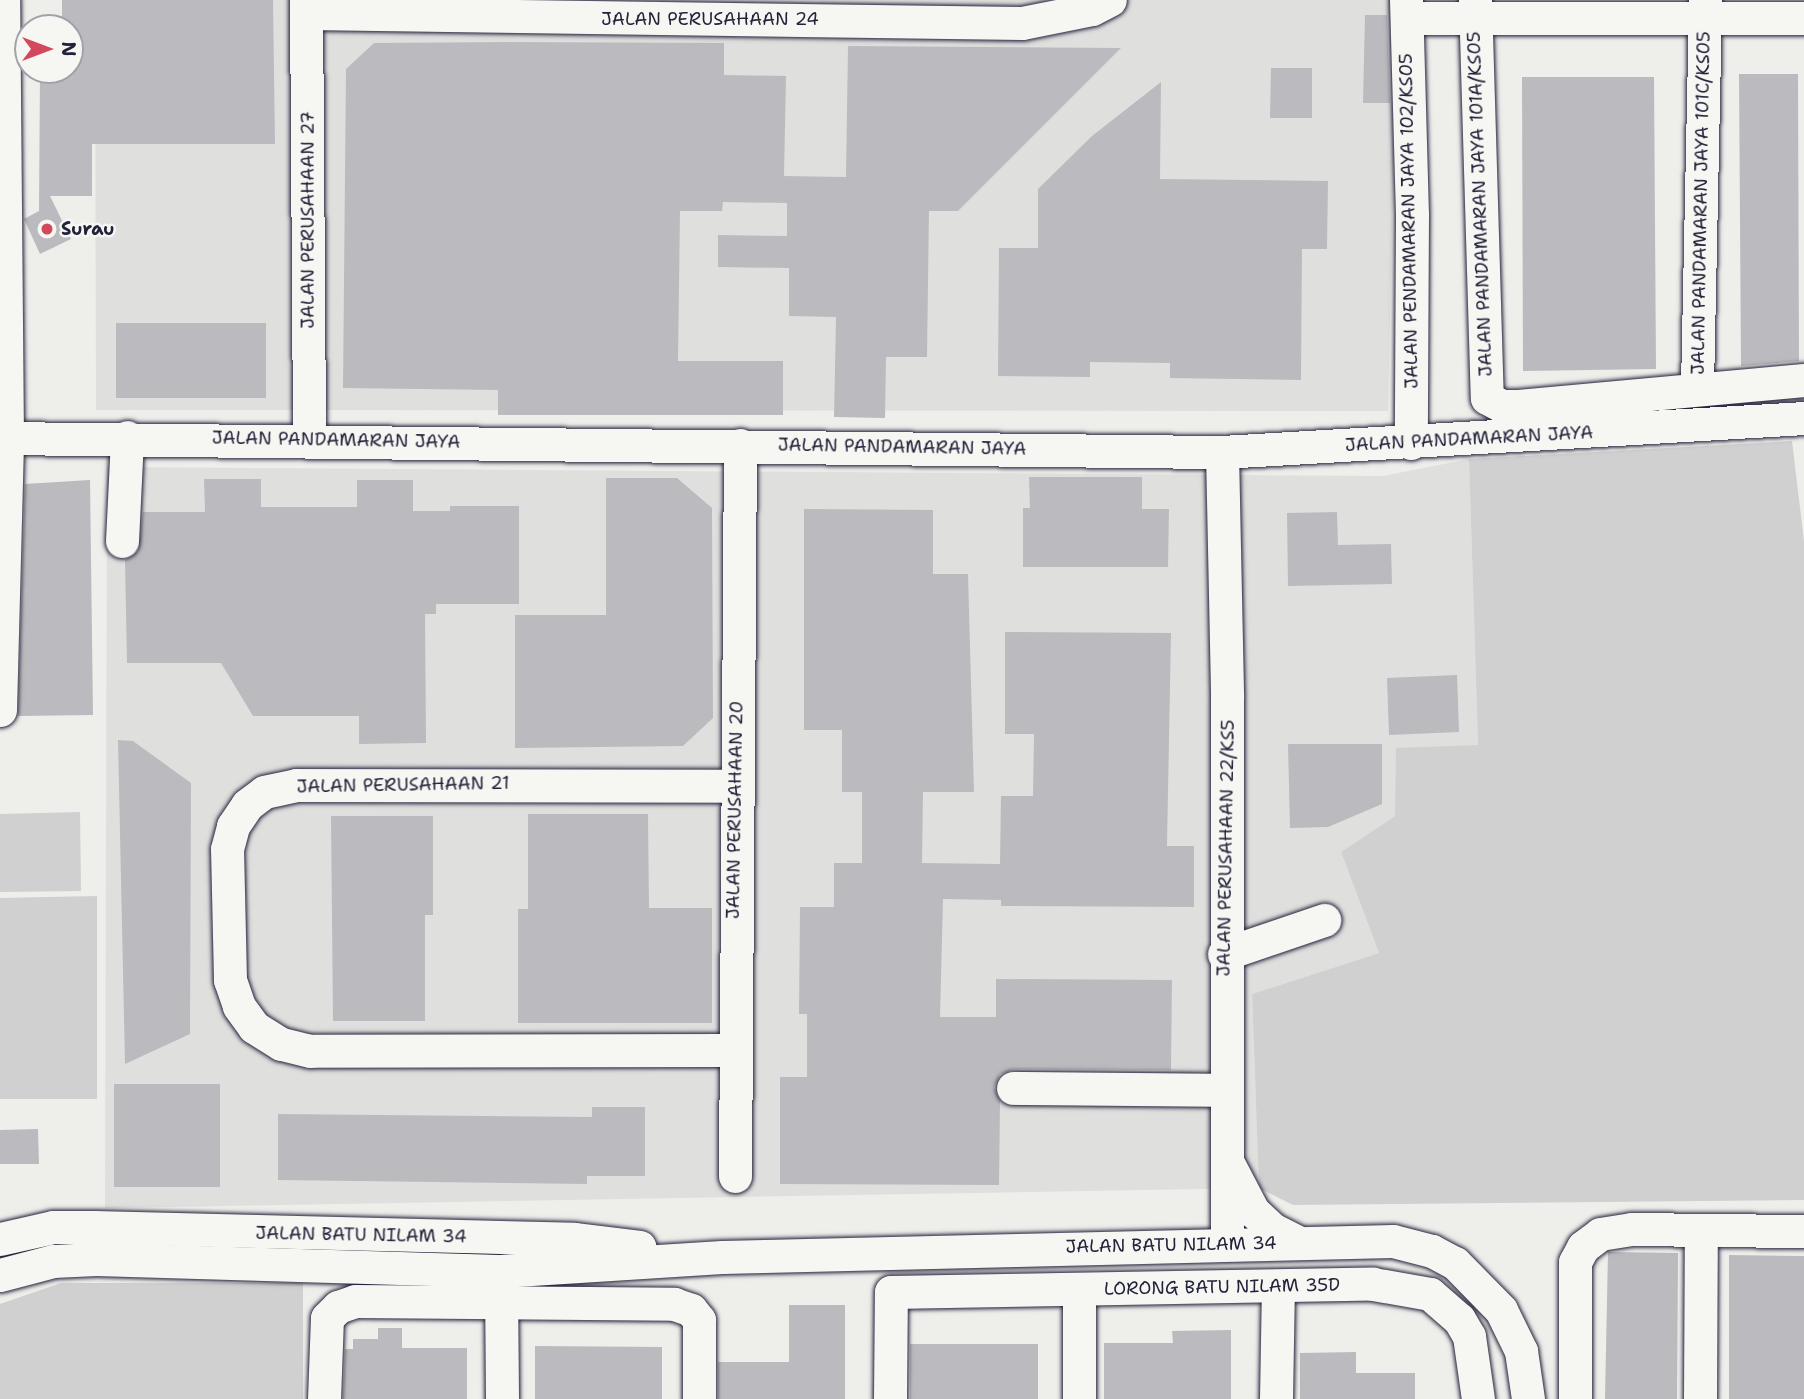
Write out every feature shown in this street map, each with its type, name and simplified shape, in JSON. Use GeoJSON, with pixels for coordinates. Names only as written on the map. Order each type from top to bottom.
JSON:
{"type":"FeatureCollection","features":[{"type":"Feature","properties":{"kind":"street"},"geometry":{"type":"LineString","coordinates":[[0,710],[4,438],[3,0]]}},
{"type":"Feature","properties":{"kind":"street","name":"JALAN PERUSAHAAN 24"},"geometry":{"type":"LineString","coordinates":[[306,6],[1022,23],[1092,9],[1110,0]]}},
{"type":"Feature","properties":{"kind":"street","name":"JALAN PERUSAHAAN 27"},"geometry":{"type":"LineString","coordinates":[[306,6],[309,439]]}},
{"type":"Feature","properties":{"kind":"street","name":"JALAN PANDAMARAN JAYA 101A/KS05"},"geometry":{"type":"LineString","coordinates":[[1407,9],[1705,9],[1804,18]]}},
{"type":"Feature","properties":{"kind":"street","name":"JALAN PENDAMARAN JAYA 102/KS05"},"geometry":{"type":"LineString","coordinates":[[1407,9],[1411,443]]}},
{"type":"Feature","properties":{"kind":"street","name":"JALAN PANDAMARAN JAYA 101A/KS05"},"geometry":{"type":"LineString","coordinates":[[1475,9],[1485,386],[1493,403],[1518,406],[1697,387]]}},
{"type":"Feature","properties":{"kind":"street","name":"JALAN PANDAMARAN JAYA 101C/KS05"},"geometry":{"type":"LineString","coordinates":[[1697,387],[1705,9]]}},
{"type":"Feature","properties":{"kind":"street"},"geometry":{"type":"LineString","coordinates":[[1697,387],[1804,380]]}},
{"type":"Feature","properties":{"kind":"street","name":"JALAN PANDAMARAN JAYA"},"geometry":{"type":"LineString","coordinates":[[4,438],[309,439],[1222,452],[1804,418]]}},
{"type":"Feature","properties":{"kind":"street"},"geometry":{"type":"LineString","coordinates":[[122,541],[127,437]]}},
{"type":"Feature","properties":{"kind":"street","name":"JALAN PERUSAHAAN 20"},"geometry":{"type":"LineString","coordinates":[[735,1176],[733,1050],[740,445]]}},
{"type":"Feature","properties":{"kind":"street","name":"JALAN PERUSAHAAN 22/KS5"},"geometry":{"type":"LineString","coordinates":[[1222,452],[1227,698],[1224,954],[1227,1244]]}},
{"type":"Feature","properties":{"kind":"street","name":"JALAN PERUSAHAAN 21"},"geometry":{"type":"LineString","coordinates":[[733,1050],[310,1051],[281,1044],[254,1027],[239,1006],[230,980],[228,849],[233,827],[247,805],[264,792],[296,785],[735,786]]}},
{"type":"Feature","properties":{"kind":"street"},"geometry":{"type":"LineString","coordinates":[[1224,954],[1324,920]]}},
{"type":"Feature","properties":{"kind":"street"},"geometry":{"type":"LineString","coordinates":[[1013,1088],[1225,1090]]}},
{"type":"Feature","properties":{"kind":"street"},"geometry":{"type":"LineString","coordinates":[[1226,1158],[1253,1211],[1272,1229],[1300,1243]]}},
{"type":"Feature","properties":{"kind":"street"},"geometry":{"type":"LineString","coordinates":[[1157,1244],[1190,1231],[1205,1216],[1226,1158]]}},
{"type":"Feature","properties":{"kind":"street","name":"JALAN BATU NILAM 34"},"geometry":{"type":"LineString","coordinates":[[0,1239],[53,1227],[389,1237],[574,1239],[722,1257]]}},
{"type":"Feature","properties":{"kind":"street"},"geometry":{"type":"LineString","coordinates":[[1574,1399],[1575,1262],[1583,1247],[1600,1234],[1632,1229],[1804,1231]]}},
{"type":"Feature","properties":{"kind":"street"},"geometry":{"type":"LineString","coordinates":[[1700,1399],[1701,1230]]}},
{"type":"Feature","properties":{"kind":"street"},"geometry":{"type":"LineString","coordinates":[[389,1237],[420,1245],[486,1247],[496,1250],[500,1271],[502,1399]]}},
{"type":"Feature","properties":{"kind":"street"},"geometry":{"type":"LineString","coordinates":[[500,1271],[528,1251],[574,1239]]}},
{"type":"Feature","properties":{"kind":"street","name":"JALAN BATU NILAM 34"},"geometry":{"type":"LineString","coordinates":[[0,1275],[53,1262],[96,1259],[500,1271],[722,1257],[1157,1244],[1393,1241],[1432,1251],[1455,1263],[1501,1310],[1521,1351],[1528,1399]]}},
{"type":"Feature","properties":{"kind":"street","name":"LORONG BATU NILAM 35D"},"geometry":{"type":"LineString","coordinates":[[890,1399],[891,1292],[1373,1284],[1430,1294],[1445,1304],[1469,1336],[1478,1399]]}},
{"type":"Feature","properties":{"kind":"street"},"geometry":{"type":"LineString","coordinates":[[1276,1399],[1278,1286]]}},
{"type":"Feature","properties":{"kind":"street"},"geometry":{"type":"LineString","coordinates":[[1079,1290],[1079,1399]]}},
{"type":"Feature","properties":{"kind":"street"},"geometry":{"type":"LineString","coordinates":[[324,1399],[324,1335],[327,1318],[338,1307],[355,1301],[501,1305],[638,1303],[691,1310],[699,1320],[698,1399]]}},
{"type":"Feature","properties":{"kind":"shaded area"},"geometry":{"type":"Polygon","coordinates":[[[95,0],[1397,0],[1388,411],[96,410],[95,0]]]}},
{"type":"Feature","properties":{"kind":"shaded area"},"geometry":{"type":"Polygon","coordinates":[[[1792,441],[1804,541],[1804,1200],[1293,1205],[1259,1188],[1252,994],[1379,953],[1341,852],[1395,816],[1396,748],[1478,745],[1469,459],[1792,441]]]}},
{"type":"Feature","properties":{"kind":"shaded area"},"geometry":{"type":"Polygon","coordinates":[[[1469,459],[1478,746],[1395,816],[1341,852],[1379,953],[1252,994],[1259,1188],[105,1208],[107,467],[1383,476],[1469,459]]]}},
{"type":"Feature","properties":{"kind":"shaded area"},"geometry":{"type":"Polygon","coordinates":[[[80,812],[81,891],[0,892],[0,814],[80,812]]]}},
{"type":"Feature","properties":{"kind":"shaded area"},"geometry":{"type":"Polygon","coordinates":[[[97,896],[97,1099],[0,1099],[0,898],[97,896]]]}},
{"type":"Feature","properties":{"kind":"shaded area"},"geometry":{"type":"Polygon","coordinates":[[[61,1283],[303,1283],[303,1399],[0,1399],[0,1304],[61,1283]]]}},
{"type":"Feature","properties":{"kind":"building"},"geometry":{"type":"Polygon","coordinates":[[[62,0],[273,0],[275,144],[92,144],[92,196],[50,196],[71,239],[40,254],[24,219],[39,211],[40,84],[84,84],[84,14],[62,14],[62,0]]]}},
{"type":"Feature","properties":{"kind":"building"},"geometry":{"type":"Polygon","coordinates":[[[1365,15],[1387,15],[1390,103],[1363,103],[1365,15]]]}},
{"type":"Feature","properties":{"kind":"building"},"geometry":{"type":"Polygon","coordinates":[[[374,43],[724,43],[724,75],[786,76],[784,176],[846,177],[848,46],[1121,48],[958,211],[929,211],[927,357],[886,357],[885,418],[834,417],[836,317],[789,316],[789,268],[718,267],[718,235],[787,236],[787,203],[723,202],[722,211],[680,211],[678,361],[783,361],[783,415],[498,415],[498,390],[343,388],[346,69],[374,43]]]}},
{"type":"Feature","properties":{"kind":"building"},"geometry":{"type":"Polygon","coordinates":[[[1271,68],[1312,68],[1312,118],[1270,118],[1271,68]]]}},
{"type":"Feature","properties":{"kind":"building"},"geometry":{"type":"Polygon","coordinates":[[[1739,74],[1798,74],[1799,361],[1741,366],[1739,74]]]}},
{"type":"Feature","properties":{"kind":"building"},"geometry":{"type":"Polygon","coordinates":[[[1522,77],[1654,77],[1656,369],[1523,371],[1522,77]]]}},
{"type":"Feature","properties":{"kind":"building"},"geometry":{"type":"Polygon","coordinates":[[[1161,82],[1160,179],[1328,181],[1327,249],[1302,249],[1301,380],[1170,378],[1170,363],[1090,362],[1090,377],[998,376],[999,248],[1038,248],[1038,189],[1092,136],[1161,82]]]}},
{"type":"Feature","properties":{"kind":"building"},"geometry":{"type":"Polygon","coordinates":[[[116,323],[266,323],[266,398],[116,398],[116,323]]]}},
{"type":"Feature","properties":{"kind":"building"},"geometry":{"type":"Polygon","coordinates":[[[1029,477],[1142,477],[1142,509],[1169,509],[1168,567],[1023,567],[1023,508],[1030,508],[1029,477]]]}},
{"type":"Feature","properties":{"kind":"building"},"geometry":{"type":"Polygon","coordinates":[[[606,478],[677,478],[712,508],[713,718],[683,746],[515,748],[515,615],[606,615],[606,478]]]}},
{"type":"Feature","properties":{"kind":"building"},"geometry":{"type":"Polygon","coordinates":[[[204,479],[261,479],[261,507],[357,507],[357,480],[413,480],[413,511],[450,511],[450,506],[519,506],[519,604],[436,604],[436,614],[425,614],[426,743],[359,744],[359,716],[253,716],[221,663],[127,663],[125,560],[138,551],[143,512],[205,512],[204,479]]]}},
{"type":"Feature","properties":{"kind":"building"},"geometry":{"type":"Polygon","coordinates":[[[90,480],[93,715],[18,716],[25,484],[90,480]]]}},
{"type":"Feature","properties":{"kind":"building"},"geometry":{"type":"Polygon","coordinates":[[[804,509],[933,510],[933,574],[968,574],[974,792],[923,792],[922,863],[1000,864],[1001,796],[1033,796],[1034,734],[1005,734],[1005,632],[1171,633],[1167,846],[1194,846],[1194,907],[1001,906],[1001,900],[943,899],[940,1017],[996,1017],[996,979],[1172,980],[1171,1070],[1013,1069],[1000,1074],[994,1087],[1000,1101],[999,1185],[780,1184],[780,1077],[807,1077],[807,1014],[799,1014],[800,907],[834,907],[834,863],[862,863],[862,792],[842,792],[842,730],[804,730],[804,509]]]}},
{"type":"Feature","properties":{"kind":"building"},"geometry":{"type":"Polygon","coordinates":[[[1337,512],[1338,545],[1391,544],[1392,584],[1288,586],[1287,513],[1337,512]]]}},
{"type":"Feature","properties":{"kind":"building"},"geometry":{"type":"Polygon","coordinates":[[[1457,675],[1459,732],[1389,735],[1387,678],[1457,675]]]}},
{"type":"Feature","properties":{"kind":"building"},"geometry":{"type":"Polygon","coordinates":[[[118,740],[133,741],[191,783],[190,1034],[125,1064],[118,740]]]}},
{"type":"Feature","properties":{"kind":"building"},"geometry":{"type":"Polygon","coordinates":[[[1288,744],[1382,744],[1382,804],[1328,827],[1290,828],[1288,744]]]}},
{"type":"Feature","properties":{"kind":"building"},"geometry":{"type":"Polygon","coordinates":[[[528,814],[648,814],[649,908],[712,908],[712,1023],[518,1023],[518,909],[528,909],[528,814]]]}},
{"type":"Feature","properties":{"kind":"building"},"geometry":{"type":"Polygon","coordinates":[[[331,816],[433,816],[433,915],[425,915],[425,1021],[333,1021],[331,816]]]}},
{"type":"Feature","properties":{"kind":"building"},"geometry":{"type":"Polygon","coordinates":[[[114,1084],[220,1084],[220,1187],[114,1187],[114,1084]]]}},
{"type":"Feature","properties":{"kind":"building"},"geometry":{"type":"Polygon","coordinates":[[[592,1107],[645,1107],[645,1176],[587,1176],[587,1184],[278,1180],[278,1114],[592,1117],[592,1107]]]}},
{"type":"Feature","properties":{"kind":"building"},"geometry":{"type":"Polygon","coordinates":[[[38,1129],[39,1164],[0,1164],[0,1130],[38,1129]]]}},
{"type":"Feature","properties":{"kind":"building"},"geometry":{"type":"Polygon","coordinates":[[[1608,1252],[1678,1253],[1677,1399],[1605,1399],[1608,1252]]]}},
{"type":"Feature","properties":{"kind":"building"},"geometry":{"type":"Polygon","coordinates":[[[1729,1255],[1804,1256],[1804,1399],[1729,1399],[1729,1255]]]}},
{"type":"Feature","properties":{"kind":"building"},"geometry":{"type":"Polygon","coordinates":[[[789,1305],[845,1305],[845,1399],[718,1399],[718,1362],[789,1362],[789,1305]]]}},
{"type":"Feature","properties":{"kind":"building"},"geometry":{"type":"Polygon","coordinates":[[[378,1328],[402,1328],[402,1348],[467,1348],[467,1399],[343,1399],[345,1349],[353,1349],[353,1339],[378,1339],[378,1328]]]}},
{"type":"Feature","properties":{"kind":"building"},"geometry":{"type":"Polygon","coordinates":[[[1231,1330],[1231,1399],[1104,1399],[1104,1343],[1173,1343],[1172,1331],[1231,1330]]]}},
{"type":"Feature","properties":{"kind":"building"},"geometry":{"type":"Polygon","coordinates":[[[910,1344],[1038,1344],[1038,1399],[910,1399],[910,1344]]]}},
{"type":"Feature","properties":{"kind":"building"},"geometry":{"type":"Polygon","coordinates":[[[535,1346],[662,1347],[662,1399],[535,1399],[535,1346]]]}},
{"type":"Feature","properties":{"kind":"building"},"geometry":{"type":"Polygon","coordinates":[[[1356,1352],[1356,1373],[1415,1373],[1415,1399],[1300,1399],[1300,1353],[1356,1352]]]}},
{"type":"Feature","properties":{"kind":"place","name":"Surau"},"geometry":{"type":"Point","coordinates":[47,229]}}]}
